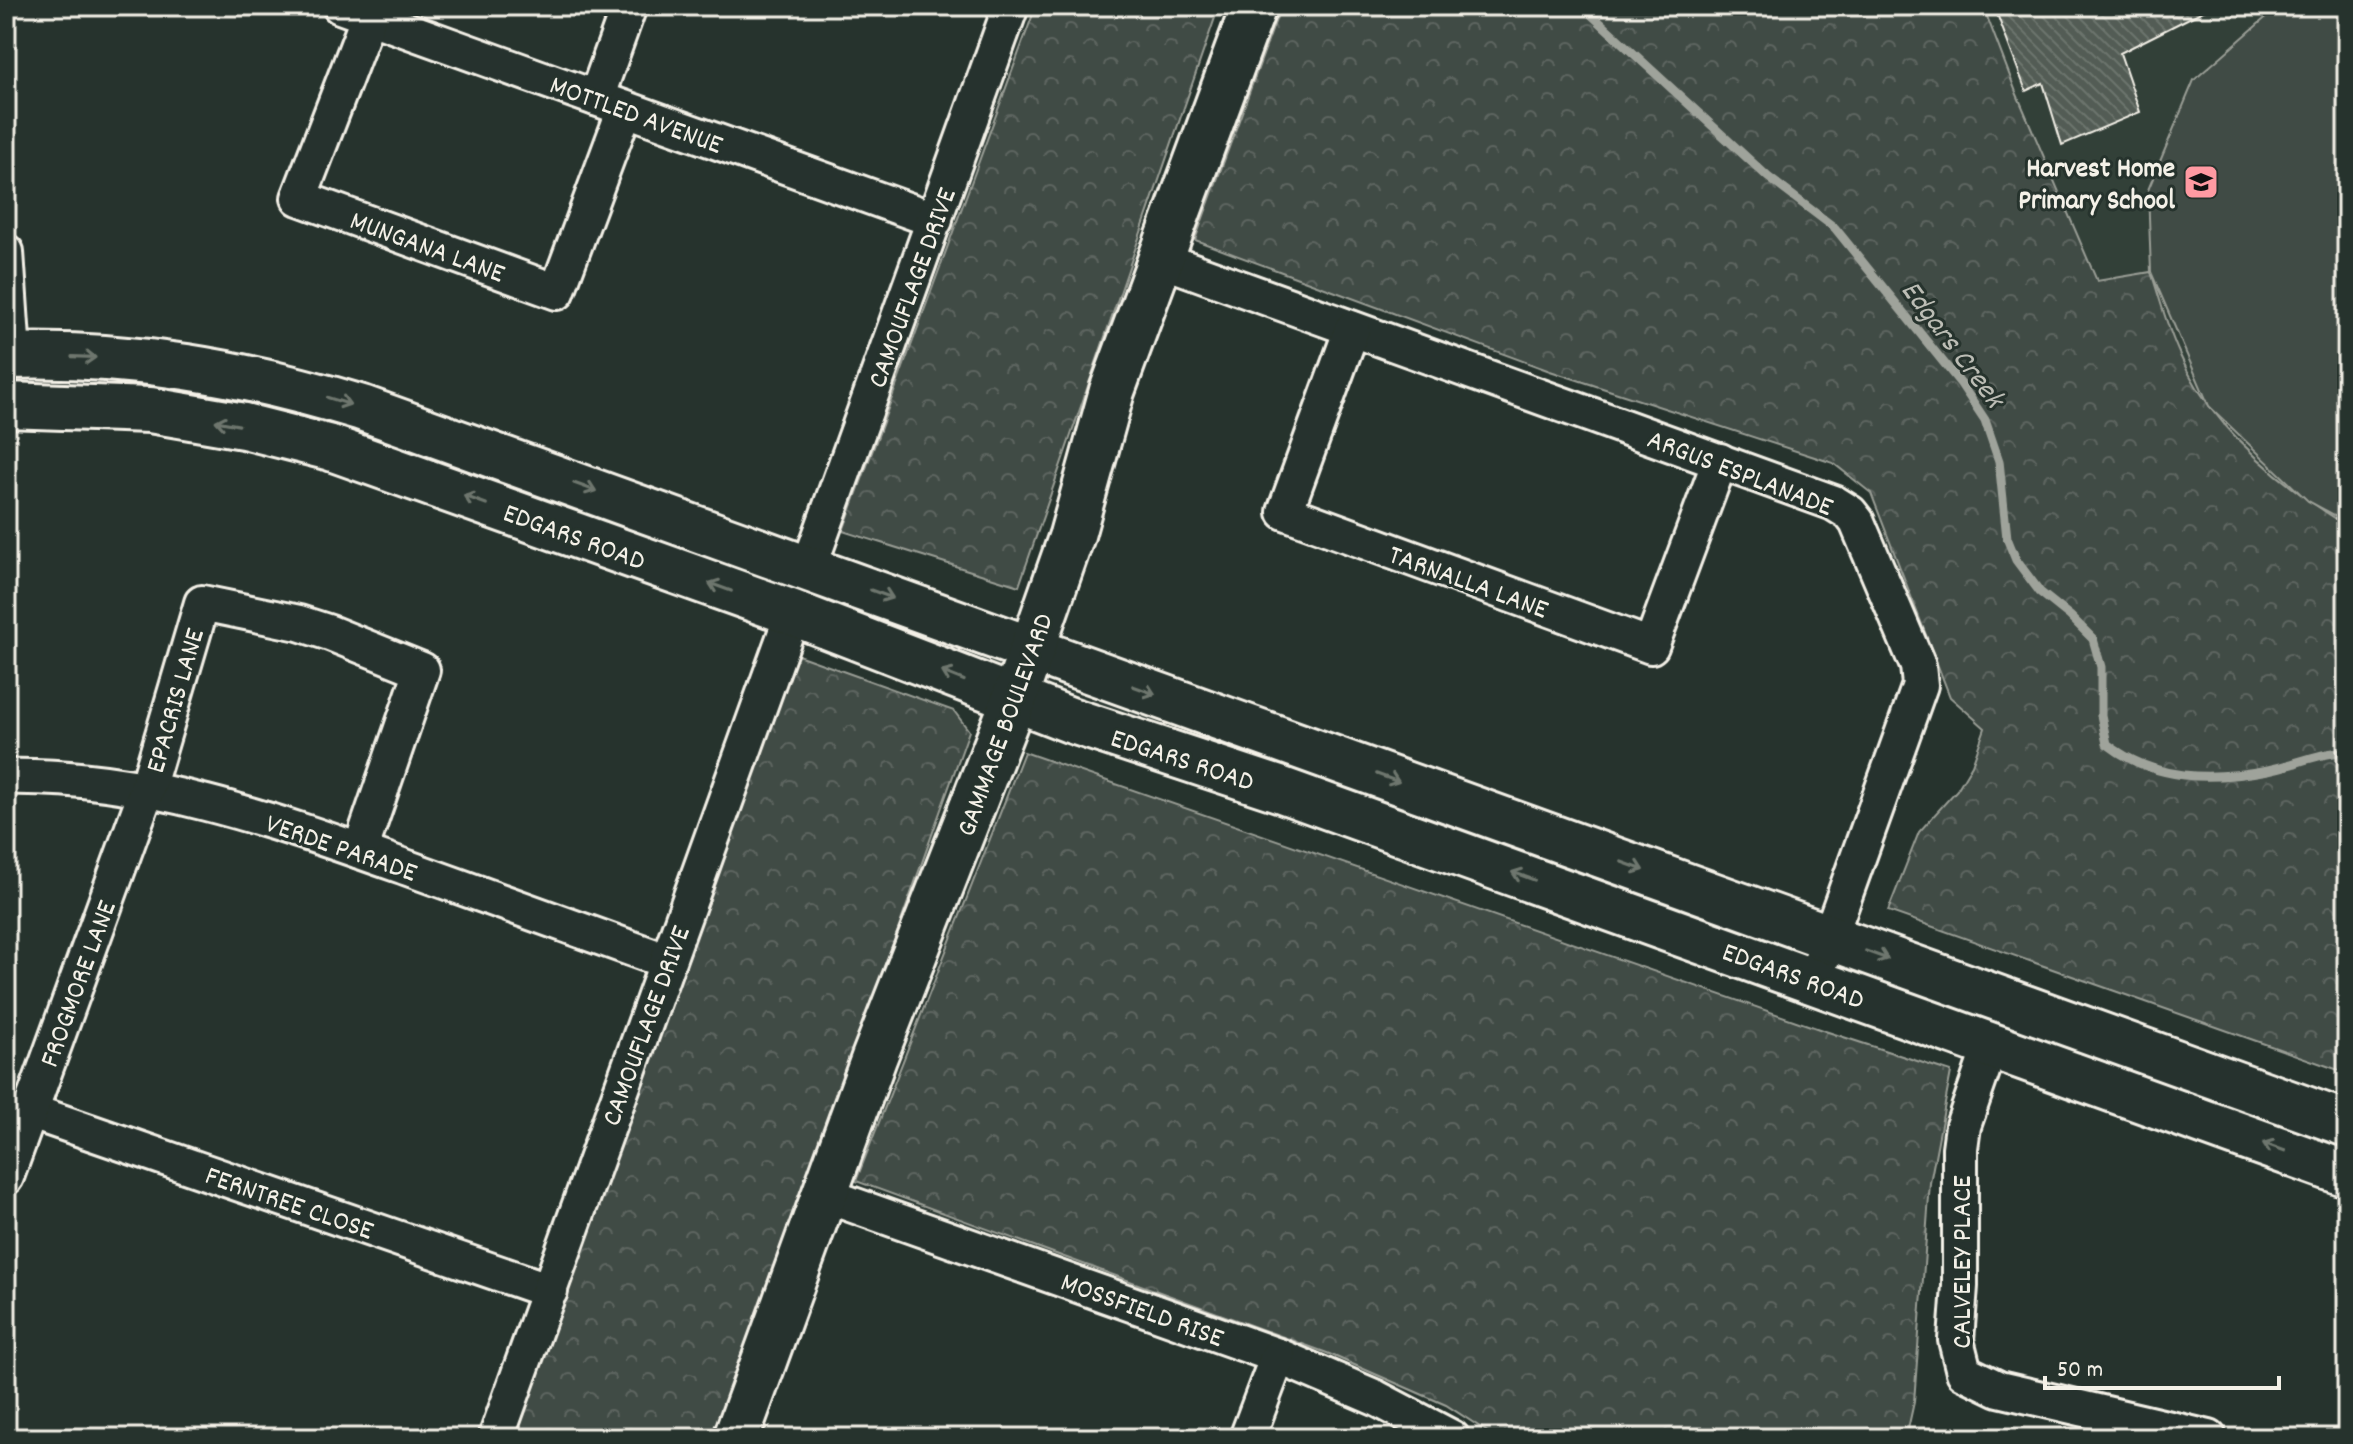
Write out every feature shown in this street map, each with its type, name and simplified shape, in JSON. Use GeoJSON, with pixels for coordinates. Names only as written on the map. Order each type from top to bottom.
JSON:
{"type":"FeatureCollection","features":[{"type":"Feature","properties":{"kind":"main road","name":"GAMMAGE BOULEVARD"},"geometry":{"type":"LineString","coordinates":[[736,1438],[874,1058],[1014,700],[1072,535],[1112,391],[1254,6]]}},
{"type":"Feature","properties":{"kind":"main road","name":"EDGARS ROAD"},"geometry":{"type":"LineString","coordinates":[[10,356],[143,359],[292,387],[362,408],[2347,1124]]}},
{"type":"Feature","properties":{"kind":"main road","name":"EDGARS ROAD"},"geometry":{"type":"LineString","coordinates":[[6,405],[150,410],[244,426],[364,459],[793,613],[1014,700],[1279,789],[2347,1174]]}},
{"type":"Feature","properties":{"kind":"street"},"geometry":{"type":"LineString","coordinates":[[610,104],[629,6]]}},
{"type":"Feature","properties":{"kind":"street","name":"CAMOUFLAGE DRIVE"},"geometry":{"type":"LineString","coordinates":[[809,567],[1011,6]]}},
{"type":"Feature","properties":{"kind":"street","name":"MOTTLED AVENUE"},"geometry":{"type":"LineString","coordinates":[[355,11],[935,220]]}},
{"type":"Feature","properties":{"kind":"street","name":"MUNGANA LANE"},"geometry":{"type":"LineString","coordinates":[[355,11],[299,198],[557,292],[610,104]]}},
{"type":"Feature","properties":{"kind":"street"},"geometry":{"type":"LineString","coordinates":[[6,252],[10,356]]}},
{"type":"Feature","properties":{"kind":"street","name":"ARGUS ESPLANADE"},"geometry":{"type":"LineString","coordinates":[[1160,259],[1720,461],[1834,503],[1850,513],[1857,522],[1918,666],[1920,685],[1814,981]]}},
{"type":"Feature","properties":{"kind":"street","name":"TARNALLA LANE"},"geometry":{"type":"LineString","coordinates":[[1352,329],[1285,512],[1651,646],[1720,461]]}},
{"type":"Feature","properties":{"kind":"street","name":"EPACRIS LANE"},"geometry":{"type":"LineString","coordinates":[[147,789],[202,603],[299,623],[422,670],[360,851]]}},
{"type":"Feature","properties":{"kind":"street","name":"CAMOUFLAGE DRIVE"},"geometry":{"type":"LineString","coordinates":[[496,1438],[793,613]]}},
{"type":"Feature","properties":{"kind":"street","name":"VERDE PARADE"},"geometry":{"type":"LineString","coordinates":[[6,777],[70,779],[147,789],[215,804],[360,851],[666,961]]}},
{"type":"Feature","properties":{"kind":"street","name":"FROGMORE LANE"},"geometry":{"type":"LineString","coordinates":[[6,1177],[147,789]]}},
{"type":"Feature","properties":{"kind":"street","name":"CALVELEY PLACE"},"geometry":{"type":"LineString","coordinates":[[1991,1045],[1963,1126],[1960,1148],[1960,1286],[1956,1340],[1964,1372],[1999,1389],[2209,1438]]}},
{"type":"Feature","properties":{"kind":"street","name":"FERNTREE CLOSE"},"geometry":{"type":"LineString","coordinates":[[29,1111],[550,1291]]}},
{"type":"Feature","properties":{"kind":"street","name":"MOSSFIELD RISE"},"geometry":{"type":"LineString","coordinates":[[825,1195],[1278,1356],[1376,1398],[1452,1438]]}},
{"type":"Feature","properties":{"kind":"street"},"geometry":{"type":"LineString","coordinates":[[1247,1438],[1278,1356]]}},
{"type":"Feature","properties":{"kind":"shaded area","name":"Harvest Home Primary School"},"geometry":{"type":"Polygon","coordinates":[[[1983,6],[2347,6],[2347,526],[2273,475],[2209,406],[2178,352],[2151,272],[2097,281],[2016,92],[1983,6]]]}},
{"type":"Feature","properties":{"kind":"green space"},"geometry":{"type":"Polygon","coordinates":[[[1036,6],[1219,6],[1019,586],[843,531],[1036,6]]]}},
{"type":"Feature","properties":{"kind":"green space"},"geometry":{"type":"Polygon","coordinates":[[[1281,6],[1983,6],[2016,92],[2097,281],[2151,272],[2179,353],[2209,405],[2250,452],[2297,492],[2347,526],[2347,1073],[1888,911],[1919,832],[1957,790],[1972,765],[1985,728],[1950,697],[1871,493],[1833,463],[1550,371],[1195,240],[1281,6]]]}},
{"type":"Feature","properties":{"kind":"green space","name":"Harvest Home Primary School"},"geometry":{"type":"Polygon","coordinates":[[[2279,6],[2347,6],[2347,522],[2308,501],[2209,406],[2151,272],[2148,190],[2194,80],[2279,6]]]}},
{"type":"Feature","properties":{"kind":"green space"},"geometry":{"type":"Polygon","coordinates":[[[795,654],[954,711],[969,731],[818,1154],[713,1438],[510,1438],[795,654]]]}},
{"type":"Feature","properties":{"kind":"green space"},"geometry":{"type":"Polygon","coordinates":[[[1024,752],[1951,1072],[1930,1183],[1914,1402],[1906,1438],[1497,1438],[1446,1405],[1327,1353],[856,1181],[1024,752]]]}},
{"type":"Feature","properties":{"kind":"building"},"geometry":{"type":"Polygon","coordinates":[[[1994,6],[2213,6],[2120,53],[2140,112],[2062,145],[2043,83],[2026,91],[1994,6]]]}},
{"type":"Feature","properties":{"kind":"waterway","name":"Edgars Creek"},"geometry":{"type":"LineString","coordinates":[[1582,6],[1768,177],[1835,228],[1961,384],[1985,420],[1999,461],[2007,538],[2016,560],[2040,592],[2093,639],[2101,667],[2101,715],[2107,744],[2144,765],[2184,775],[2204,776],[2246,774],[2347,752]]}},
{"type":"Feature","properties":{"kind":"place","name":"Harvest Home Primary School"},"geometry":{"type":"Point","coordinates":[2201,182]}}]}
